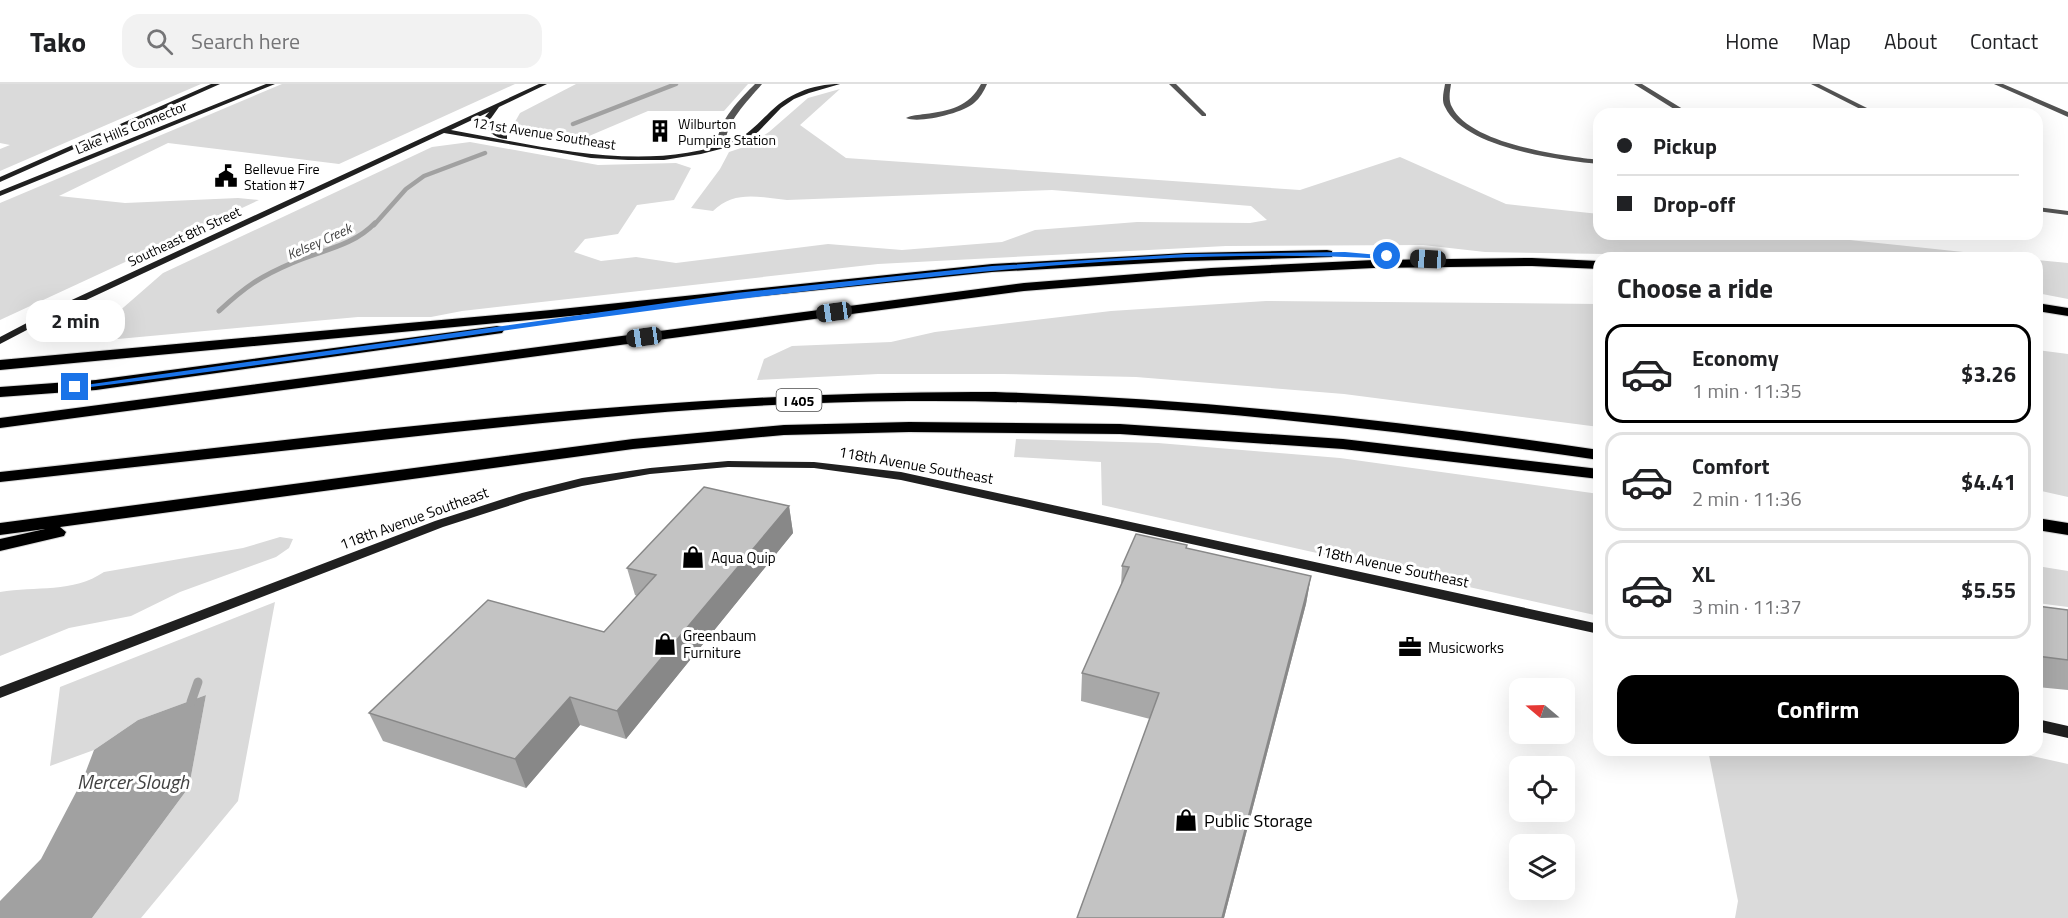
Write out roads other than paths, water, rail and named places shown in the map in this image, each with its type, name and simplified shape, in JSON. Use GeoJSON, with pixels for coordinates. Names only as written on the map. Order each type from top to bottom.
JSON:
{"type":"FeatureCollection","features":[{"type":"Feature","properties":{"kind":"highway"},"geometry":{"type":"LineString","coordinates":[[0,364],[736,296],[992,268],[1175,257],[1345,254],[1491,262]]}},
{"type":"Feature","properties":{"kind":"highway"},"geometry":{"type":"LineString","coordinates":[[0,423],[1024,287],[1211,272],[1491,262],[1593,265]]}},
{"type":"Feature","properties":{"kind":"highway"},"geometry":{"type":"LineString","coordinates":[[0,392],[96,384],[273,362],[736,296]]}},
{"type":"Feature","properties":{"kind":"highway"},"geometry":{"type":"LineString","coordinates":[[2043,308],[2068,312]]}},
{"type":"Feature","properties":{"kind":"highway","name":"I 405"},"geometry":{"type":"LineString","coordinates":[[0,477],[560,416],[679,406],[909,396],[1169,404],[1316,417],[1593,454]]}},
{"type":"Feature","properties":{"kind":"highway"},"geometry":{"type":"LineString","coordinates":[[0,529],[691,438],[784,430],[909,427],[1120,429],[1242,435],[1593,473]]}},
{"type":"Feature","properties":{"kind":"highway"},"geometry":{"type":"LineString","coordinates":[[0,545],[231,497]]}},
{"type":"Feature","properties":{"kind":"highway"},"geometry":{"type":"LineString","coordinates":[[2043,525],[2068,529]]}},
{"type":"Feature","properties":{"kind":"street","name":"Lake Hills Connector"},"geometry":{"type":"LineString","coordinates":[[0,180],[217,84]]}},
{"type":"Feature","properties":{"kind":"street","name":"Lake Hills Connector"},"geometry":{"type":"LineString","coordinates":[[0,195],[272,84]]}},
{"type":"Feature","properties":{"kind":"street","name":"Southeast 8th Street"},"geometry":{"type":"LineString","coordinates":[[0,341],[66,306],[544,84]]}},
{"type":"Feature","properties":{"kind":"street"},"geometry":{"type":"LineString","coordinates":[[721,147],[720,139],[730,117],[759,84]]}},
{"type":"Feature","properties":{"kind":"street","name":"121st Avenue Southeast"},"geometry":{"type":"LineString","coordinates":[[443,131],[596,157],[632,159],[682,155],[721,147],[749,135],[793,97],[837,84]]}},
{"type":"Feature","properties":{"kind":"street"},"geometry":{"type":"LineString","coordinates":[[910,118],[968,106],[979,98],[984,84]]}},
{"type":"Feature","properties":{"kind":"street"},"geometry":{"type":"LineString","coordinates":[[1172,84],[1204,115]]}},
{"type":"Feature","properties":{"kind":"street"},"geometry":{"type":"LineString","coordinates":[[1448,84],[1446,98],[1448,108],[1454,117],[1478,133],[1532,152],[1593,161]]}},
{"type":"Feature","properties":{"kind":"street"},"geometry":{"type":"LineString","coordinates":[[1637,84],[1677,108]]}},
{"type":"Feature","properties":{"kind":"street"},"geometry":{"type":"LineString","coordinates":[[1814,84],[1863,108]]}},
{"type":"Feature","properties":{"kind":"street"},"geometry":{"type":"LineString","coordinates":[[1997,84],[2068,115]]}},
{"type":"Feature","properties":{"kind":"street"},"geometry":{"type":"LineString","coordinates":[[499,105],[485,121],[487,127],[516,142]]}},
{"type":"Feature","properties":{"kind":"street"},"geometry":{"type":"LineString","coordinates":[[2043,210],[2068,213]]}},
{"type":"Feature","properties":{"kind":"street","name":"118th Avenue Southeast"},"geometry":{"type":"LineString","coordinates":[[0,693],[487,508],[613,476],[728,464],[814,465],[901,476],[1593,628]]}},
{"type":"Feature","properties":{"kind":"street"},"geometry":{"type":"LineString","coordinates":[[2043,726],[2068,732]]}},
{"type":"Feature","properties":{"kind":"water","name":"Mercer Slough"},"geometry":{"type":"Polygon","coordinates":[[[206,695],[189,787],[92,918],[0,918],[0,901],[41,859],[83,779],[94,750],[138,720],[206,695]]]}},
{"type":"Feature","properties":{"kind":"waterway","name":"Kelsey Creek"},"geometry":{"type":"LineString","coordinates":[[573,124],[676,84]]}},
{"type":"Feature","properties":{"kind":"waterway","name":"Kelsey Creek"},"geometry":{"type":"LineString","coordinates":[[374,225],[406,189],[424,176],[485,153]]}},
{"type":"Feature","properties":{"kind":"waterway","name":"Kelsey Creek"},"geometry":{"type":"LineString","coordinates":[[219,311],[261,278],[292,263],[346,243],[375,223]]}},
{"type":"Feature","properties":{"kind":"waterway","name":"Kelsey Creek"},"geometry":{"type":"LineString","coordinates":[[191,702],[198,682]]}},
{"type":"Feature","properties":{"kind":"place","name":"Wilburton Pumping Station"},"geometry":{"type":"Point","coordinates":[660,131]}},
{"type":"Feature","properties":{"kind":"place","name":"Bellevue Fire Station #7"},"geometry":{"type":"Point","coordinates":[226,176]}},
{"type":"Feature","properties":{"kind":"place","name":"Aqua Quip"},"geometry":{"type":"Point","coordinates":[693,557]}},
{"type":"Feature","properties":{"kind":"place","name":"Greenbaum Furniture"},"geometry":{"type":"Point","coordinates":[665,644]}},
{"type":"Feature","properties":{"kind":"place","name":"Musicworks"},"geometry":{"type":"Point","coordinates":[1410,647]}},
{"type":"Feature","properties":{"kind":"place","name":"Public Storage"},"geometry":{"type":"Point","coordinates":[1186,820]}}]}
